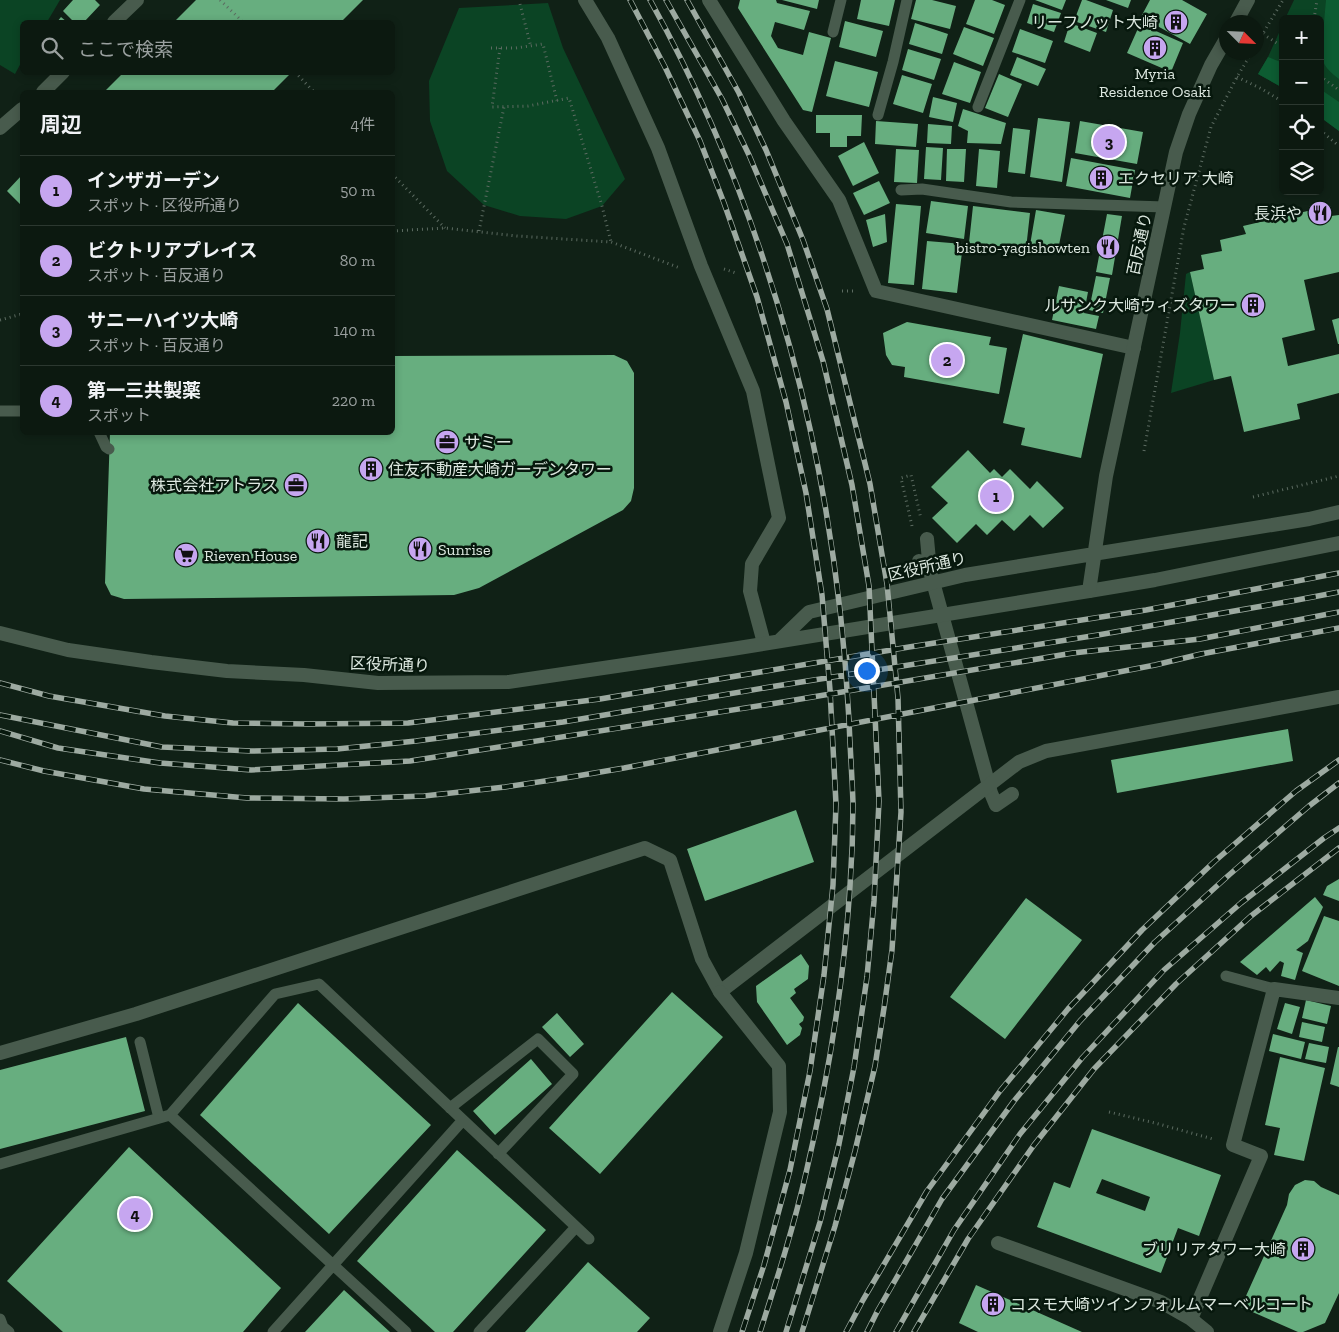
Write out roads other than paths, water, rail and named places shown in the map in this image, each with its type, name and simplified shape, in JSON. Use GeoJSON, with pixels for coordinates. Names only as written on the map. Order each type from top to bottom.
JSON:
{"type":"FeatureCollection","features":[{"type":"Feature","properties":{"kind":"street"},"geometry":{"type":"LineString","coordinates":[[116,20],[136,0]]}},
{"type":"Feature","properties":{"kind":"street"},"geometry":{"type":"LineString","coordinates":[[585,0],[608,38],[658,148],[701,266],[753,391],[778,518],[752,564],[750,591],[764,643]]}},
{"type":"Feature","properties":{"kind":"street"},"geometry":{"type":"LineString","coordinates":[[1240,15],[1248,0]]}},
{"type":"Feature","properties":{"kind":"street"},"geometry":{"type":"LineString","coordinates":[[713,2],[784,120],[839,200],[876,291],[1134,348]]}},
{"type":"Feature","properties":{"kind":"street","name":"百反通り"},"geometry":{"type":"LineString","coordinates":[[1089,591],[1106,476],[1176,152],[1189,114],[1219,51]]}},
{"type":"Feature","properties":{"kind":"street"},"geometry":{"type":"LineString","coordinates":[[45,90],[60,75]]}},
{"type":"Feature","properties":{"kind":"street"},"geometry":{"type":"LineString","coordinates":[[0,128],[20,111]]}},
{"type":"Feature","properties":{"kind":"street","name":"区役所通り"},"geometry":{"type":"LineString","coordinates":[[780,640],[809,612],[965,575],[1339,512]]}},
{"type":"Feature","properties":{"kind":"street"},"geometry":{"type":"LineString","coordinates":[[927,539],[930,571],[991,793],[996,805],[1012,794]]}},
{"type":"Feature","properties":{"kind":"street","name":"区役所通り"},"geometry":{"type":"LineString","coordinates":[[0,633],[68,650],[227,671],[304,675],[378,684],[508,682],[732,649],[1155,580],[1339,543]]}},
{"type":"Feature","properties":{"kind":"street"},"geometry":{"type":"LineString","coordinates":[[919,561],[930,571]]}},
{"type":"Feature","properties":{"kind":"street"},"geometry":{"type":"LineString","coordinates":[[720,992],[1019,762],[1033,755],[1046,751],[1339,698]]}},
{"type":"Feature","properties":{"kind":"street"},"geometry":{"type":"LineString","coordinates":[[0,1053],[136,1014],[645,848],[670,860],[702,959],[720,992],[779,1066],[780,1112],[746,1253],[720,1332]]}},
{"type":"Feature","properties":{"kind":"street"},"geometry":{"type":"LineString","coordinates":[[1191,1319],[1261,1156],[1233,1145],[1274,988],[1339,998]]}},
{"type":"Feature","properties":{"kind":"street"},"geometry":{"type":"LineString","coordinates":[[998,1243],[1161,1302],[1191,1319],[1207,1332]]}},
{"type":"Feature","properties":{"kind":"lane"},"geometry":{"type":"LineString","coordinates":[[834,32],[841,0]]}},
{"type":"Feature","properties":{"kind":"lane"},"geometry":{"type":"LineString","coordinates":[[878,115],[893,62],[907,0]]}},
{"type":"Feature","properties":{"kind":"lane"},"geometry":{"type":"LineString","coordinates":[[978,107],[1020,0]]}},
{"type":"Feature","properties":{"kind":"lane"},"geometry":{"type":"LineString","coordinates":[[901,190],[922,189],[1011,202],[1164,207]]}},
{"type":"Feature","properties":{"kind":"lane"},"geometry":{"type":"LineString","coordinates":[[0,411],[20,410]]}},
{"type":"Feature","properties":{"kind":"lane"},"geometry":{"type":"LineString","coordinates":[[100,435],[106,447],[110,449]]}},
{"type":"Feature","properties":{"kind":"lane"},"geometry":{"type":"LineString","coordinates":[[1226,976],[1274,988]]}},
{"type":"Feature","properties":{"kind":"lane"},"geometry":{"type":"LineString","coordinates":[[0,1164],[164,1116],[275,994],[319,984],[589,1239]]}},
{"type":"Feature","properties":{"kind":"lane"},"geometry":{"type":"LineString","coordinates":[[450,1108],[538,1038],[573,1074],[498,1154]]}},
{"type":"Feature","properties":{"kind":"lane"},"geometry":{"type":"LineString","coordinates":[[140,1042],[164,1116],[406,1332]]}},
{"type":"Feature","properties":{"kind":"lane"},"geometry":{"type":"LineString","coordinates":[[273,1332],[463,1120]]}},
{"type":"Feature","properties":{"kind":"lane"},"geometry":{"type":"LineString","coordinates":[[480,1332],[576,1227]]}},
{"type":"Feature","properties":{"kind":"lane"},"geometry":{"type":"LineString","coordinates":[[0,1319],[3,1327],[9,1332]]}},
{"type":"Feature","properties":{"kind":"railway"},"geometry":{"type":"LineString","coordinates":[[630,0],[665,67],[700,141],[757,297],[786,402],[806,493],[822,595],[830,690],[836,804],[833,885],[824,975],[810,1071],[790,1170],[764,1265],[742,1332]]}},
{"type":"Feature","properties":{"kind":"railway"},"geometry":{"type":"LineString","coordinates":[[650,0],[693,84],[731,170],[763,259],[790,349],[812,440],[830,533],[842,626],[853,803],[851,876],[844,958],[834,1030],[814,1138],[791,1233],[760,1332]]}},
{"type":"Feature","properties":{"kind":"railway"},"geometry":{"type":"LineString","coordinates":[[666,0],[722,99],[749,155],[787,244],[823,361],[852,485],[869,586],[879,801],[874,901],[867,977],[854,1067],[839,1144],[820,1222],[786,1332]]}},
{"type":"Feature","properties":{"kind":"railway"},"geometry":{"type":"LineString","coordinates":[[687,0],[739,93],[766,150],[803,240],[827,309],[870,484],[887,584],[898,698],[901,812],[892,950],[884,1008],[875,1066],[855,1151],[835,1226],[802,1332]]}},
{"type":"Feature","properties":{"kind":"railway"},"geometry":{"type":"LineString","coordinates":[[0,683],[49,696],[165,716],[233,723],[408,723],[600,699],[909,647],[1146,610],[1339,573]]}},
{"type":"Feature","properties":{"kind":"railway"},"geometry":{"type":"LineString","coordinates":[[0,715],[162,747],[251,751],[337,749],[563,722],[1098,635],[1339,592]]}},
{"type":"Feature","properties":{"kind":"railway"},"geometry":{"type":"LineString","coordinates":[[0,731],[58,748],[160,763],[251,770],[410,761],[777,703],[1073,653],[1200,639],[1339,612]]}},
{"type":"Feature","properties":{"kind":"railway"},"geometry":{"type":"LineString","coordinates":[[0,760],[44,771],[144,789],[247,798],[344,799],[424,796],[505,787],[624,768],[1339,628]]}},
{"type":"Feature","properties":{"kind":"railway"},"geometry":{"type":"LineString","coordinates":[[846,1332],[927,1191],[1000,1091],[1068,1009],[1142,930],[1215,861],[1296,791],[1339,760]]}},
{"type":"Feature","properties":{"kind":"railway"},"geometry":{"type":"LineString","coordinates":[[867,1332],[942,1199],[1014,1101],[1080,1021],[1155,942],[1229,875],[1309,806],[1339,783]]}},
{"type":"Feature","properties":{"kind":"railway"},"geometry":{"type":"LineString","coordinates":[[896,1332],[954,1230],[1020,1134],[1082,1058],[1164,970],[1241,903],[1339,828]]}},
{"type":"Feature","properties":{"kind":"railway"},"geometry":{"type":"LineString","coordinates":[[914,1332],[968,1239],[1034,1145],[1094,1069],[1176,984],[1251,916],[1339,848]]}},
{"type":"Feature","properties":{"kind":"place","name":"リーフノット大崎"},"geometry":{"type":"Point","coordinates":[1176,22]}},
{"type":"Feature","properties":{"kind":"place","name":"Myria Residence Osaki"},"geometry":{"type":"Point","coordinates":[1155,48]}},
{"type":"Feature","properties":{"kind":"place","name":"サニーハイツ大崎"},"geometry":{"type":"Point","coordinates":[1109,142]}},
{"type":"Feature","properties":{"kind":"place","name":"エクセリア 大崎"},"geometry":{"type":"Point","coordinates":[1101,178]}},
{"type":"Feature","properties":{"kind":"place","name":"長浜や"},"geometry":{"type":"Point","coordinates":[1320,213]}},
{"type":"Feature","properties":{"kind":"place","name":"bistro-yagishowten"},"geometry":{"type":"Point","coordinates":[1108,247]}},
{"type":"Feature","properties":{"kind":"place","name":"ルサンク大崎ウィズタワー"},"geometry":{"type":"Point","coordinates":[1253,305]}},
{"type":"Feature","properties":{"kind":"place","name":"ビクトリアプレイス"},"geometry":{"type":"Point","coordinates":[947,360]}},
{"type":"Feature","properties":{"kind":"place","name":"サミー"},"geometry":{"type":"Point","coordinates":[447,442]}},
{"type":"Feature","properties":{"kind":"place","name":"住友不動産大崎ガーデンタワー"},"geometry":{"type":"Point","coordinates":[371,469]}},
{"type":"Feature","properties":{"kind":"place","name":"株式会社アトラス"},"geometry":{"type":"Point","coordinates":[296,485]}},
{"type":"Feature","properties":{"kind":"place","name":"インザガーデン"},"geometry":{"type":"Point","coordinates":[996,496]}},
{"type":"Feature","properties":{"kind":"place","name":"龍記"},"geometry":{"type":"Point","coordinates":[318,541]}},
{"type":"Feature","properties":{"kind":"place","name":"Sunrise"},"geometry":{"type":"Point","coordinates":[420,549]}},
{"type":"Feature","properties":{"kind":"place","name":"Rieven House"},"geometry":{"type":"Point","coordinates":[186,555]}},
{"type":"Feature","properties":{"kind":"place","name":"第一三共製薬"},"geometry":{"type":"Point","coordinates":[135,1214]}},
{"type":"Feature","properties":{"kind":"place","name":"ブリリアタワー大崎"},"geometry":{"type":"Point","coordinates":[1303,1249]}},
{"type":"Feature","properties":{"kind":"place","name":"コスモ大崎ツインフォルムマーベルコート"},"geometry":{"type":"Point","coordinates":[993,1304]}}]}
